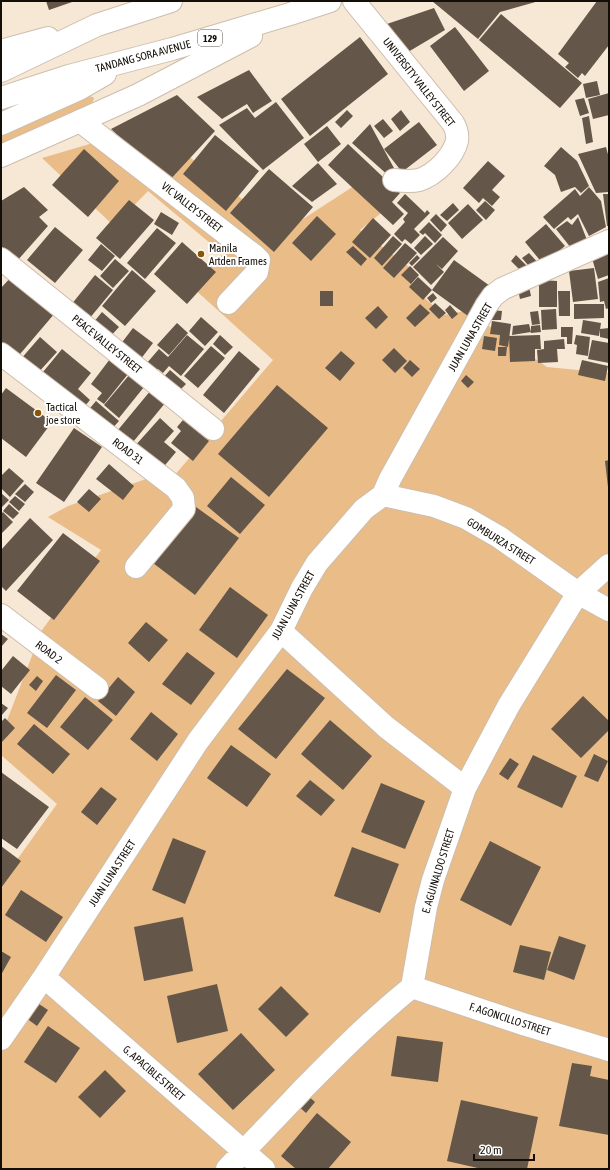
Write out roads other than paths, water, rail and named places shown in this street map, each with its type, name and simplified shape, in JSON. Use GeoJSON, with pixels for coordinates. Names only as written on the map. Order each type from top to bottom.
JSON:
{"type":"FeatureCollection","features":[{"type":"Feature","properties":{"kind":"street"},"geometry":{"type":"LineString","coordinates":[[1,51],[97,25],[171,1]]}},
{"type":"Feature","properties":{"kind":"street","name":"TANDANG SORA AVENUE"},"geometry":{"type":"LineString","coordinates":[[1,98],[69,76],[172,50],[330,1]]}},
{"type":"Feature","properties":{"kind":"street","name":"UNIVERSITY VALLEY STREET"},"geometry":{"type":"LineString","coordinates":[[354,1],[453,123],[457,130],[457,140],[454,150],[431,175],[419,180],[394,180]]}},
{"type":"Feature","properties":{"kind":"street"},"geometry":{"type":"LineString","coordinates":[[1,156],[80,120],[138,96],[290,14]]}},
{"type":"Feature","properties":{"kind":"street"},"geometry":{"type":"LineString","coordinates":[[1,70],[97,25]]}},
{"type":"Feature","properties":{"kind":"street"},"geometry":{"type":"LineString","coordinates":[[1,124],[79,89],[129,60]]}},
{"type":"Feature","properties":{"kind":"street","name":"VIC VALLEY STREET"},"geometry":{"type":"LineString","coordinates":[[80,120],[256,256],[259,260],[257,272],[228,303]]}},
{"type":"Feature","properties":{"kind":"street","name":"JUAN LUNA STREET"},"geometry":{"type":"LineString","coordinates":[[1,1039],[44,977],[198,741],[281,630],[302,588],[317,563],[364,509],[382,496],[486,306],[493,296],[502,289],[609,241]]}},
{"type":"Feature","properties":{"kind":"street","name":"PEACE VALLEY STREET"},"geometry":{"type":"LineString","coordinates":[[1,259],[213,429]]}},
{"type":"Feature","properties":{"kind":"street","name":"ROAD 31"},"geometry":{"type":"LineString","coordinates":[[1,354],[176,488],[183,498],[184,509],[136,567]]}},
{"type":"Feature","properties":{"kind":"street","name":"GOMBURZA STREET"},"geometry":{"type":"LineString","coordinates":[[382,496],[434,506],[466,518],[499,537],[578,593],[609,610]]}},
{"type":"Feature","properties":{"kind":"street","name":"E. AGUINALDO STREET"},"geometry":{"type":"LineString","coordinates":[[412,987],[426,907],[433,880],[465,788],[509,705],[578,593],[609,565]]}},
{"type":"Feature","properties":{"kind":"street","name":"ROAD 2"},"geometry":{"type":"LineString","coordinates":[[1,615],[96,688]]}},
{"type":"Feature","properties":{"kind":"street"},"geometry":{"type":"LineString","coordinates":[[281,630],[386,727],[465,788]]}},
{"type":"Feature","properties":{"kind":"street","name":"G. APACIBLE STREET"},"geometry":{"type":"LineString","coordinates":[[44,977],[264,1169]]}},
{"type":"Feature","properties":{"kind":"street"},"geometry":{"type":"LineString","coordinates":[[227,1169],[366,1026],[412,987]]}},
{"type":"Feature","properties":{"kind":"street","name":"F. AGONCILLO STREET"},"geometry":{"type":"LineString","coordinates":[[412,987],[523,1024],[609,1050]]}},
{"type":"Feature","properties":{"kind":"place","name":"Manila Artden Frames"},"geometry":{"type":"Point","coordinates":[201,254]}},
{"type":"Feature","properties":{"kind":"place","name":"Tactical joe store"},"geometry":{"type":"Point","coordinates":[38,413]}}]}
